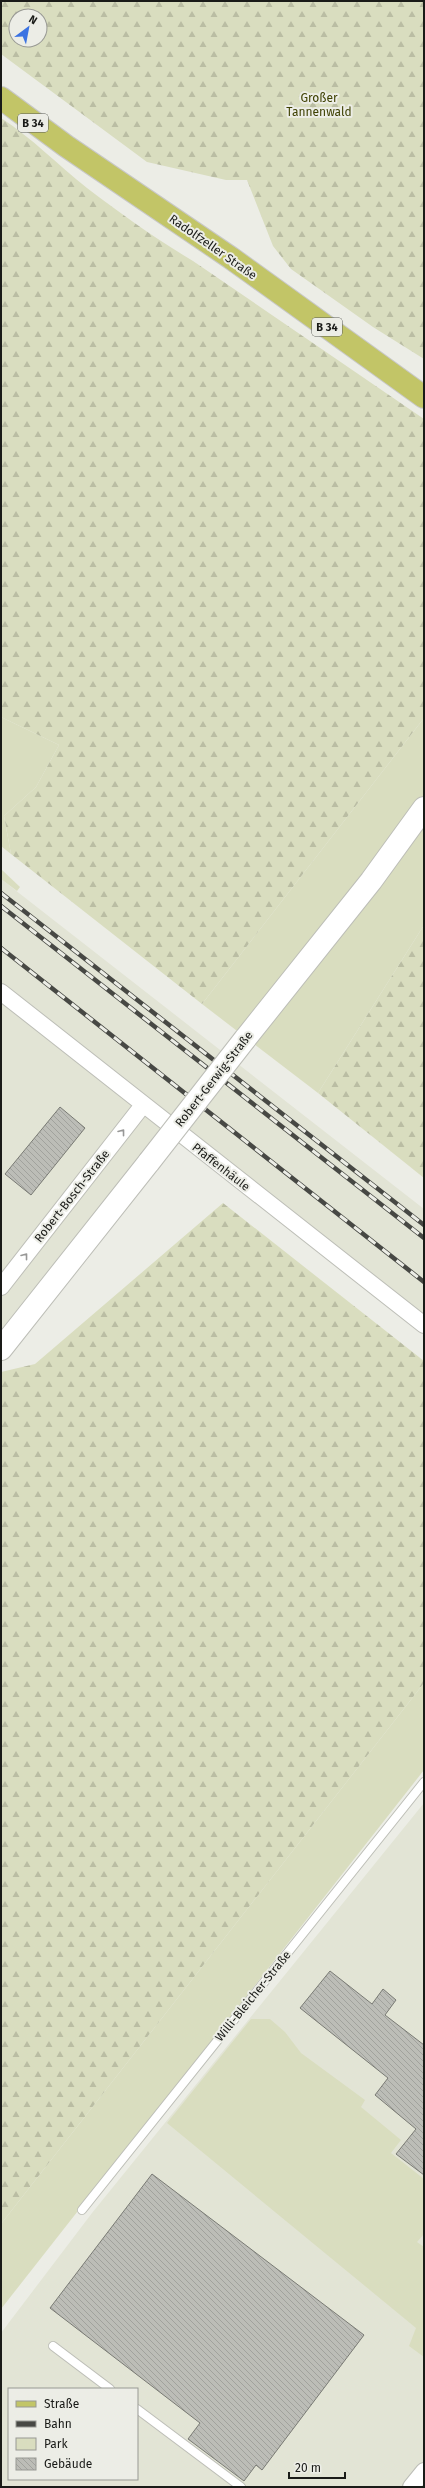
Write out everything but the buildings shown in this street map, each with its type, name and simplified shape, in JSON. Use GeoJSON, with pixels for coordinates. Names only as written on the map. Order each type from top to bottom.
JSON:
{"type":"FeatureCollection","features":[{"type":"Feature","properties":{"kind":"main road","name":"Radolfzeller Straße"},"geometry":{"type":"LineString","coordinates":[[1,98],[66,146],[231,258],[424,397]]}},
{"type":"Feature","properties":{"kind":"street","name":"Robert-Gerwig-Straße"},"geometry":{"type":"LineString","coordinates":[[1,1349],[371,881],[424,808]]}},
{"type":"Feature","properties":{"kind":"street","name":"Pfaffenhäule"},"geometry":{"type":"LineString","coordinates":[[1,992],[424,1325]]}},
{"type":"Feature","properties":{"kind":"street","name":"Robert-Bosch-Straße"},"geometry":{"type":"LineString","coordinates":[[1,1287],[143,1105]]}},
{"type":"Feature","properties":{"kind":"street"},"geometry":{"type":"LineString","coordinates":[[412,2487],[424,2471]]}},
{"type":"Feature","properties":{"kind":"lane","name":"Willi-Bleicher-Straße"},"geometry":{"type":"LineString","coordinates":[[82,2210],[424,1782]]}},
{"type":"Feature","properties":{"kind":"lane"},"geometry":{"type":"LineString","coordinates":[[53,2346],[109,2388]]}},
{"type":"Feature","properties":{"kind":"lane"},"geometry":{"type":"LineString","coordinates":[[138,2410],[241,2487]]}},
{"type":"Feature","properties":{"kind":"shaded area"},"geometry":{"type":"Polygon","coordinates":[[[1,879],[424,1209],[424,1317],[166,1123],[1,1349],[1,879]]]}},
{"type":"Feature","properties":{"kind":"shaded area"},"geometry":{"type":"Polygon","coordinates":[[[424,1803],[424,2487],[1,2487],[1,2333],[92,2213],[424,1803]]]}},
{"type":"Feature","properties":{"kind":"green space","name":"Großer Tannenwald"},"geometry":{"type":"Polygon","coordinates":[[[1,1],[424,1],[424,359],[373,327],[291,269],[273,246],[247,180],[226,180],[147,162],[1,54],[1,1]]]}},
{"type":"Feature","properties":{"kind":"green space"},"geometry":{"type":"Polygon","coordinates":[[[1,118],[34,143],[87,188],[126,217],[424,419],[424,718],[202,1004],[11,854],[4,816],[36,787],[59,745],[1,717],[1,118]]]}},
{"type":"Feature","properties":{"kind":"green space"},"geometry":{"type":"Polygon","coordinates":[[[1,717],[59,745],[36,787],[4,816],[11,854],[1,846],[1,717]]]}},
{"type":"Feature","properties":{"kind":"green space"},"geometry":{"type":"Polygon","coordinates":[[[424,718],[424,925],[318,1093],[202,1004],[424,718]]]}},
{"type":"Feature","properties":{"kind":"green space"},"geometry":{"type":"Polygon","coordinates":[[[1,869],[20,887],[17,891],[1,879],[1,869]]]}},
{"type":"Feature","properties":{"kind":"green space"},"geometry":{"type":"Polygon","coordinates":[[[424,925],[424,1178],[318,1093],[424,925]]]}},
{"type":"Feature","properties":{"kind":"green space"},"geometry":{"type":"Polygon","coordinates":[[[223,1203],[424,1361],[424,1683],[1,2224],[1,1372],[35,1364],[223,1203]]]}},
{"type":"Feature","properties":{"kind":"green space"},"geometry":{"type":"Polygon","coordinates":[[[424,1683],[424,1770],[1,2309],[1,2224],[424,1683]]]}},
{"type":"Feature","properties":{"kind":"green space"},"geometry":{"type":"Polygon","coordinates":[[[251,2019],[270,2019],[285,2032],[301,2053],[365,2100],[361,2107],[401,2140],[391,2153],[424,2179],[424,2234],[417,2242],[424,2247],[424,2357],[409,2346],[416,2328],[167,2123],[251,2019]]]}},
{"type":"Feature","properties":{"kind":"railway"},"geometry":{"type":"LineString","coordinates":[[1,893],[424,1225]]}},
{"type":"Feature","properties":{"kind":"railway"},"geometry":{"type":"LineString","coordinates":[[1,906],[424,1238]]}},
{"type":"Feature","properties":{"kind":"railway"},"geometry":{"type":"LineString","coordinates":[[1,948],[424,1282]]}}]}
